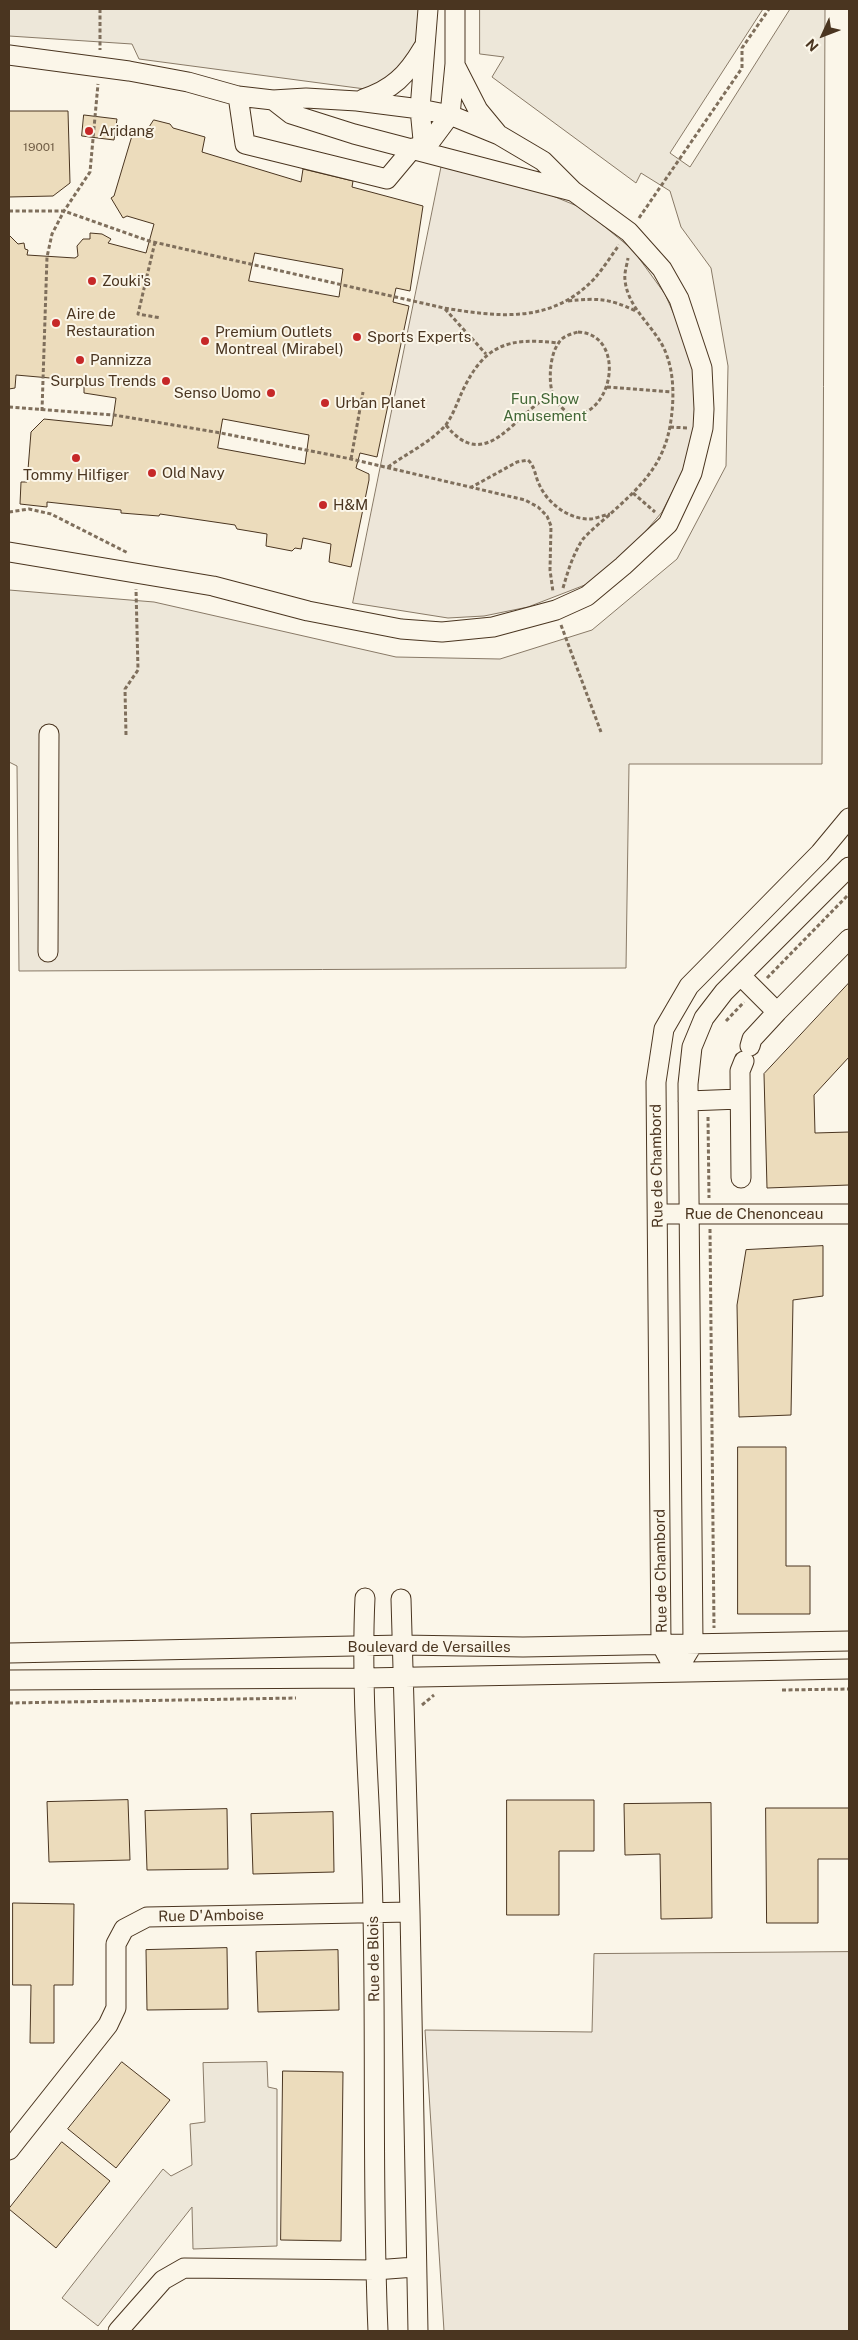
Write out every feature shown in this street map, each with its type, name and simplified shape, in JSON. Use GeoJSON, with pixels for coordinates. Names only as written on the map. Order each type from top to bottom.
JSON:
{"type":"FeatureCollection","features":[{"type":"Feature","properties":{"kind":"street"},"geometry":{"type":"LineString","coordinates":[[419,149],[420,109],[427,43],[428,9]]}},
{"type":"Feature","properties":{"kind":"street"},"geometry":{"type":"LineString","coordinates":[[238,96],[245,144],[387,179],[419,149],[450,114],[455,64],[455,9]]}},
{"type":"Feature","properties":{"kind":"street"},"geometry":{"type":"LineString","coordinates":[[357,101],[379,94],[396,84],[411,68],[427,43]]}},
{"type":"Feature","properties":{"kind":"street"},"geometry":{"type":"LineString","coordinates":[[9,55],[100,66],[188,82],[238,96],[273,100],[306,98],[357,101],[420,109],[450,114],[499,136],[543,161],[573,191],[629,232],[662,269],[679,299],[702,368],[703,428],[692,473],[668,524],[587,596],[556,610],[493,627],[442,632],[401,629],[308,611],[213,586],[9,552]]}},
{"type":"Feature","properties":{"kind":"street"},"geometry":{"type":"LineString","coordinates":[[455,64],[478,110],[499,136]]}},
{"type":"Feature","properties":{"kind":"street"},"geometry":{"type":"LineString","coordinates":[[273,100],[291,114],[354,134],[419,149],[573,191]]}},
{"type":"Feature","properties":{"kind":"street"},"geometry":{"type":"LineString","coordinates":[[48,952],[49,734]]}},
{"type":"Feature","properties":{"kind":"street","name":"Rue de Chambord"},"geometry":{"type":"LineString","coordinates":[[676,1672],[661,1644],[656,1082],[664,1029],[689,986],[820,853],[849,818]]}},
{"type":"Feature","properties":{"kind":"street","name":"Rue de Chambord"},"geometry":{"type":"LineString","coordinates":[[693,1644],[688,1101],[692,1047],[704,1018],[724,992],[849,867]]}},
{"type":"Feature","properties":{"kind":"street"},"geometry":{"type":"LineString","coordinates":[[741,1178],[740,1071],[752,1039],[849,939]]}},
{"type":"Feature","properties":{"kind":"street"},"geometry":{"type":"LineString","coordinates":[[741,976],[778,1012]]}},
{"type":"Feature","properties":{"kind":"street"},"geometry":{"type":"LineString","coordinates":[[688,1101],[740,1099]]}},
{"type":"Feature","properties":{"kind":"street","name":"Rue de Chenonceau"},"geometry":{"type":"LineString","coordinates":[[658,1214],[849,1214]]}},
{"type":"Feature","properties":{"kind":"street","name":"Rue de Blois"},"geometry":{"type":"LineString","coordinates":[[365,1598],[363,1647],[374,1914],[375,2270],[378,2331]]}},
{"type":"Feature","properties":{"kind":"street"},"geometry":{"type":"LineString","coordinates":[[401,1599],[410,1912],[415,2267],[418,2331]]}},
{"type":"Feature","properties":{"kind":"street","name":"Boulevard de Versailles"},"geometry":{"type":"LineString","coordinates":[[9,1652],[402,1645],[523,1647],[849,1641]]}},
{"type":"Feature","properties":{"kind":"street"},"geometry":{"type":"LineString","coordinates":[[676,1672],[693,1644]]}},
{"type":"Feature","properties":{"kind":"street","name":"Boulevard de Versailles"},"geometry":{"type":"LineString","coordinates":[[9,1680],[365,1678],[849,1669]]}},
{"type":"Feature","properties":{"kind":"street","name":"Rue D'Amboise"},"geometry":{"type":"LineString","coordinates":[[9,2150],[108,2025],[116,2008],[116,1944],[124,1929],[146,1917],[410,1912]]}},
{"type":"Feature","properties":{"kind":"street"},"geometry":{"type":"LineString","coordinates":[[118,2331],[163,2280],[184,2268],[375,2270],[415,2267]]}},
{"type":"Feature","properties":{"kind":"path"},"geometry":{"type":"LineString","coordinates":[[42,411],[47,257],[52,234],[64,210],[90,172],[100,66],[100,9]]}},
{"type":"Feature","properties":{"kind":"path"},"geometry":{"type":"LineString","coordinates":[[9,211],[64,210],[155,242],[444,308],[482,314],[517,316],[553,308],[578,294],[594,278],[629,232],[742,68],[742,48],[768,9]]}},
{"type":"Feature","properties":{"kind":"path"},"geometry":{"type":"LineString","coordinates":[[556,610],[574,554],[585,537],[646,481],[666,446],[671,418],[672,379],[667,355],[650,325],[637,311],[628,293],[625,279],[629,232]]}},
{"type":"Feature","properties":{"kind":"path"},"geometry":{"type":"LineString","coordinates":[[155,242],[138,314],[161,318]]}},
{"type":"Feature","properties":{"kind":"path"},"geometry":{"type":"LineString","coordinates":[[565,301],[595,298],[613,300],[637,311]]}},
{"type":"Feature","properties":{"kind":"path"},"geometry":{"type":"LineString","coordinates":[[444,308],[486,354]]}},
{"type":"Feature","properties":{"kind":"path"},"geometry":{"type":"LineString","coordinates":[[578,332],[589,332],[601,342],[609,355],[610,374],[607,387],[598,402],[588,411],[571,416],[566,412],[552,394],[551,362],[558,344],[566,336],[578,332]]}},
{"type":"Feature","properties":{"kind":"path"},"geometry":{"type":"LineString","coordinates":[[388,467],[446,425],[472,370],[486,354],[498,347],[523,342],[558,344]]}},
{"type":"Feature","properties":{"kind":"path"},"geometry":{"type":"LineString","coordinates":[[607,387],[672,392]]}},
{"type":"Feature","properties":{"kind":"path"},"geometry":{"type":"LineString","coordinates":[[350,458],[363,392]]}},
{"type":"Feature","properties":{"kind":"path"},"geometry":{"type":"LineString","coordinates":[[446,425],[455,436],[466,444],[482,445],[496,439],[552,394]]}},
{"type":"Feature","properties":{"kind":"path"},"geometry":{"type":"LineString","coordinates":[[9,407],[114,416],[220,433],[350,458],[525,500],[538,507],[547,516],[551,526],[550,570],[556,610],[601,732]]}},
{"type":"Feature","properties":{"kind":"path"},"geometry":{"type":"LineString","coordinates":[[470,488],[517,462],[528,460],[533,464],[544,496],[557,508],[577,517],[592,519],[611,514]]}},
{"type":"Feature","properties":{"kind":"path"},"geometry":{"type":"LineString","coordinates":[[633,493],[668,524]]}},
{"type":"Feature","properties":{"kind":"path"},"geometry":{"type":"LineString","coordinates":[[9,512],[29,509],[51,514],[136,556],[138,670],[125,689],[126,734]]}},
{"type":"Feature","properties":{"kind":"path"},"geometry":{"type":"LineString","coordinates":[[710,1229],[714,1625]]}},
{"type":"Feature","properties":{"kind":"path"},"geometry":{"type":"LineString","coordinates":[[9,1703],[306,1698]]}},
{"type":"Feature","properties":{"kind":"green space","name":"Fun Show Amusement"},"geometry":{"type":"Polygon","coordinates":[[[442,164],[531,187],[582,208],[633,250],[665,294],[691,353],[697,418],[682,473],[662,512],[628,552],[590,583],[528,607],[484,616],[448,618],[353,603],[442,164]]]}},
{"type":"Feature","properties":{"kind":"green space"},"geometry":{"type":"Polygon","coordinates":[[[849,1952],[849,2331],[444,2331],[425,2030],[592,2032],[594,1954],[849,1952]]]}},
{"type":"Feature","properties":{"kind":"shaded area"},"geometry":{"type":"Polygon","coordinates":[[[9,9],[419,9],[419,32],[404,70],[365,89],[139,59],[132,44],[9,36],[9,9]]]}},
{"type":"Feature","properties":{"kind":"shaded area"},"geometry":{"type":"Polygon","coordinates":[[[480,9],[763,9],[670,153],[690,167],[790,9],[825,9],[822,764],[629,764],[626,968],[19,971],[17,766],[9,762],[9,590],[154,602],[396,657],[500,659],[592,630],[677,559],[726,466],[728,366],[711,268],[681,227],[670,191],[641,173],[636,183],[492,77],[504,57],[480,54],[480,9]]]}},
{"type":"Feature","properties":{"kind":"shaded area"},"geometry":{"type":"Polygon","coordinates":[[[267,2062],[268,2087],[277,2089],[277,2246],[193,2249],[192,2207],[98,2326],[62,2298],[163,2169],[171,2176],[192,2165],[190,2124],[205,2122],[203,2063],[267,2062]]]}},
{"type":"Feature","properties":{"kind":"building"},"geometry":{"type":"Polygon","coordinates":[[[9,111],[68,111],[70,183],[53,196],[9,197],[9,111]]]}},
{"type":"Feature","properties":{"kind":"building"},"geometry":{"type":"Polygon","coordinates":[[[84,115],[117,119],[114,140],[82,136],[84,115]]]}},
{"type":"Feature","properties":{"kind":"building","name":"Premium Outlets Montreal (Mirabel)"},"geometry":{"type":"Polygon","coordinates":[[[154,120],[170,124],[173,128],[205,137],[202,152],[301,182],[303,169],[353,181],[352,187],[423,206],[410,291],[396,288],[393,302],[409,306],[377,457],[360,453],[356,468],[369,474],[369,480],[351,567],[329,562],[331,544],[303,538],[301,549],[295,548],[292,551],[266,546],[267,534],[237,529],[235,525],[160,514],[159,516],[121,513],[121,510],[47,502],[47,507],[20,504],[21,482],[27,482],[31,432],[44,419],[112,426],[116,398],[84,393],[84,381],[16,375],[15,388],[9,389],[9,235],[18,244],[24,243],[25,249],[28,250],[27,255],[75,258],[78,256],[77,246],[83,239],[90,239],[90,233],[102,234],[111,239],[108,243],[146,253],[154,224],[127,216],[123,218],[111,198],[114,196],[134,129],[146,131],[154,120]],[[255,253],[249,281],[339,297],[343,269],[255,253]],[[223,419],[218,448],[305,464],[309,435],[223,419]]]}},
{"type":"Feature","properties":{"kind":"building"},"geometry":{"type":"Polygon","coordinates":[[[849,983],[849,1057],[814,1095],[815,1133],[849,1132],[849,1185],[767,1188],[764,1074],[849,983]]]}},
{"type":"Feature","properties":{"kind":"building"},"geometry":{"type":"Polygon","coordinates":[[[823,1246],[823,1296],[793,1300],[791,1415],[739,1417],[737,1305],[746,1250],[823,1246]]]}},
{"type":"Feature","properties":{"kind":"building"},"geometry":{"type":"Polygon","coordinates":[[[738,1447],[786,1447],[786,1566],[810,1566],[810,1614],[738,1614],[738,1447]]]}},
{"type":"Feature","properties":{"kind":"building"},"geometry":{"type":"Polygon","coordinates":[[[128,1800],[130,1860],[49,1862],[47,1802],[128,1800]]]}},
{"type":"Feature","properties":{"kind":"building"},"geometry":{"type":"Polygon","coordinates":[[[507,1800],[594,1800],[594,1851],[559,1851],[559,1915],[507,1915],[507,1800]]]}},
{"type":"Feature","properties":{"kind":"building"},"geometry":{"type":"Polygon","coordinates":[[[711,1803],[712,1918],[661,1919],[660,1854],[625,1855],[624,1804],[711,1803]]]}},
{"type":"Feature","properties":{"kind":"building"},"geometry":{"type":"Polygon","coordinates":[[[766,1808],[849,1808],[849,1859],[818,1859],[818,1923],[767,1923],[766,1808]]]}},
{"type":"Feature","properties":{"kind":"building"},"geometry":{"type":"Polygon","coordinates":[[[227,1809],[228,1869],[147,1870],[145,1811],[227,1809]]]}},
{"type":"Feature","properties":{"kind":"building"},"geometry":{"type":"Polygon","coordinates":[[[333,1812],[334,1872],[253,1874],[251,1814],[333,1812]]]}},
{"type":"Feature","properties":{"kind":"building"},"geometry":{"type":"Polygon","coordinates":[[[13,1903],[74,1904],[73,1985],[54,1985],[54,2043],[30,2043],[31,1985],[13,1985],[13,1903]]]}},
{"type":"Feature","properties":{"kind":"building"},"geometry":{"type":"Polygon","coordinates":[[[227,1948],[228,2009],[147,2010],[146,1950],[227,1948]]]}},
{"type":"Feature","properties":{"kind":"building"},"geometry":{"type":"Polygon","coordinates":[[[338,1950],[339,2010],[258,2012],[256,1952],[338,1950]]]}},
{"type":"Feature","properties":{"kind":"building"},"geometry":{"type":"Polygon","coordinates":[[[122,2062],[170,2100],[116,2168],[68,2129],[122,2062]]]}},
{"type":"Feature","properties":{"kind":"building"},"geometry":{"type":"Polygon","coordinates":[[[283,2071],[343,2072],[341,2241],[281,2240],[283,2071]]]}},
{"type":"Feature","properties":{"kind":"building"},"geometry":{"type":"Polygon","coordinates":[[[62,2142],[110,2181],[56,2248],[9,2209],[62,2142]]]}},
{"type":"Feature","properties":{"kind":"place","name":"Aridang"},"geometry":{"type":"Point","coordinates":[89,131]}},
{"type":"Feature","properties":{"kind":"place","name":"Zouki's"},"geometry":{"type":"Point","coordinates":[92,281]}},
{"type":"Feature","properties":{"kind":"place","name":"Aire de Restauration"},"geometry":{"type":"Point","coordinates":[56,323]}},
{"type":"Feature","properties":{"kind":"place","name":"Sports Experts"},"geometry":{"type":"Point","coordinates":[357,337]}},
{"type":"Feature","properties":{"kind":"place","name":"Premium Outlets Montreal (Mirabel)"},"geometry":{"type":"Point","coordinates":[205,341]}},
{"type":"Feature","properties":{"kind":"place","name":"Pannizza"},"geometry":{"type":"Point","coordinates":[80,360]}},
{"type":"Feature","properties":{"kind":"place","name":"Surplus Trends"},"geometry":{"type":"Point","coordinates":[166,381]}},
{"type":"Feature","properties":{"kind":"place","name":"Senso Uomo"},"geometry":{"type":"Point","coordinates":[271,393]}},
{"type":"Feature","properties":{"kind":"place","name":"Urban Planet"},"geometry":{"type":"Point","coordinates":[325,403]}},
{"type":"Feature","properties":{"kind":"place","name":"Tommy Hilfiger"},"geometry":{"type":"Point","coordinates":[76,458]}},
{"type":"Feature","properties":{"kind":"place","name":"Old Navy"},"geometry":{"type":"Point","coordinates":[152,473]}},
{"type":"Feature","properties":{"kind":"place","name":"H&M"},"geometry":{"type":"Point","coordinates":[323,505]}}]}
